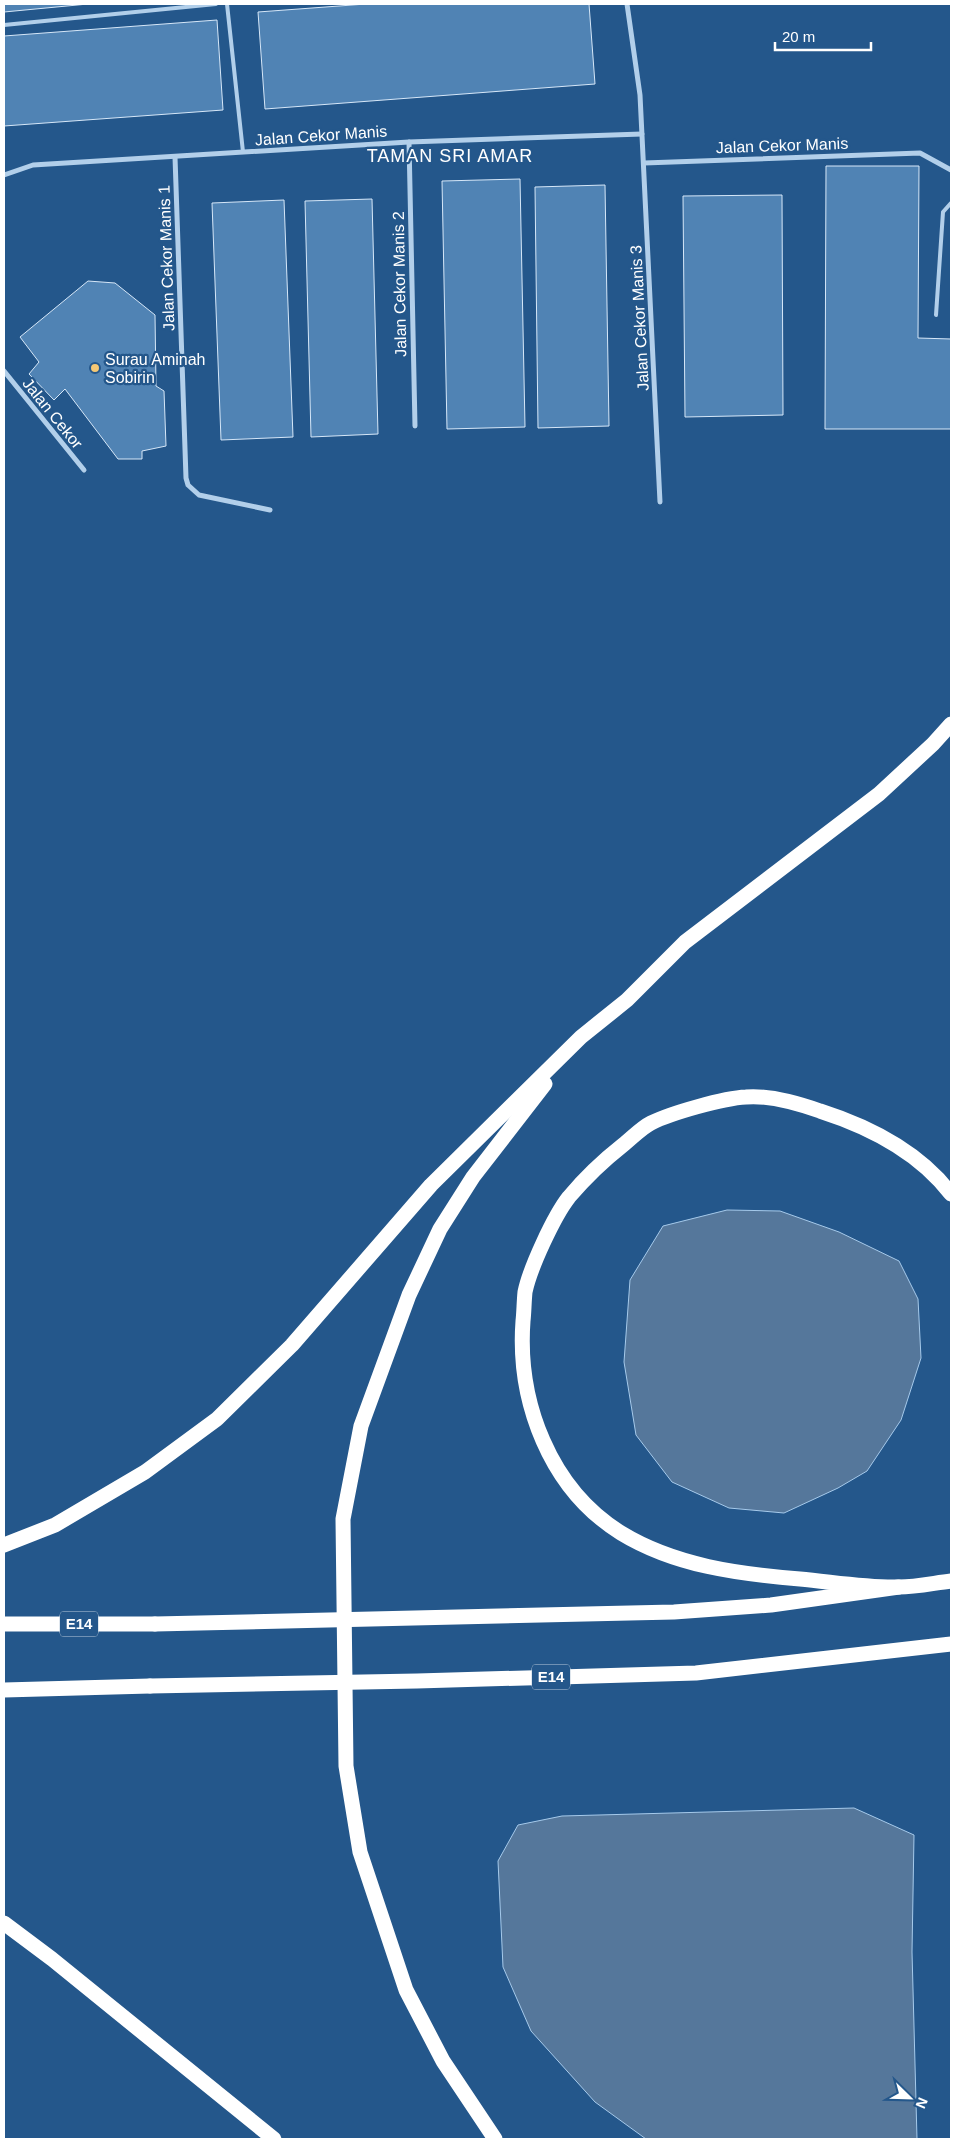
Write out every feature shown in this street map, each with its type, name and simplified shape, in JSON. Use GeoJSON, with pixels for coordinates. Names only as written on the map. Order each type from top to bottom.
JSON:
{"type":"FeatureCollection","features":[{"type":"Feature","properties":{"kind":"highway"},"geometry":{"type":"LineString","coordinates":[[4,1545],[55,1525],[144,1472],[217,1419],[292,1345],[431,1185],[581,1037],[627,1000],[685,942],[879,794],[933,744],[951,724]]}},
{"type":"Feature","properties":{"kind":"highway"},"geometry":{"type":"LineString","coordinates":[[495,2139],[443,2062],[406,1990],[360,1852],[346,1766],[343,1519],[361,1426],[409,1295],[440,1229],[473,1177],[581,1037]]}},
{"type":"Feature","properties":{"kind":"highway"},"geometry":{"type":"LineString","coordinates":[[951,1194],[938,1176],[909,1153],[854,1122],[796,1103],[747,1096],[694,1108],[650,1123],[606,1159],[567,1199],[541,1247],[526,1292],[522,1345],[527,1391],[539,1433],[559,1473],[585,1504],[622,1534],[665,1554],[707,1567],[742,1574],[899,1587],[951,1581]]}},
{"type":"Feature","properties":{"kind":"highway","name":"E14"},"geometry":{"type":"LineString","coordinates":[[4,1624],[155,1624],[674,1612],[771,1605],[899,1587]]}},
{"type":"Feature","properties":{"kind":"highway","name":"E14"},"geometry":{"type":"LineString","coordinates":[[4,1690],[407,1682],[696,1673],[951,1644]]}},
{"type":"Feature","properties":{"kind":"highway"},"geometry":{"type":"LineString","coordinates":[[4,1923],[52,1958],[274,2139]]}},
{"type":"Feature","properties":{"kind":"street","name":"Jalan Cekor Manis 3"},"geometry":{"type":"LineString","coordinates":[[627,4],[639,79],[660,502]]}},
{"type":"Feature","properties":{"kind":"street","name":"Jalan Cekor Manis"},"geometry":{"type":"LineString","coordinates":[[4,175],[34,166],[175,156],[409,142],[642,134]]}},
{"type":"Feature","properties":{"kind":"street","name":"Jalan Cekor Manis 2"},"geometry":{"type":"LineString","coordinates":[[409,142],[415,426]]}},
{"type":"Feature","properties":{"kind":"street","name":"Jalan Cekor Manis"},"geometry":{"type":"LineString","coordinates":[[644,163],[920,154],[951,170]]}},
{"type":"Feature","properties":{"kind":"street","name":"Jalan Cekor Manis 1"},"geometry":{"type":"LineString","coordinates":[[175,156],[186,478],[188,485],[198,495],[270,510]]}},
{"type":"Feature","properties":{"kind":"street","name":"Jalan Cekor"},"geometry":{"type":"LineString","coordinates":[[4,371],[84,470]]}},
{"type":"Feature","properties":{"kind":"lane"},"geometry":{"type":"LineString","coordinates":[[4,25],[216,4]]}},
{"type":"Feature","properties":{"kind":"lane"},"geometry":{"type":"LineString","coordinates":[[227,4],[243,152]]}},
{"type":"Feature","properties":{"kind":"lane"},"geometry":{"type":"LineString","coordinates":[[936,315],[943,212],[951,202]]}},
{"type":"Feature","properties":{"kind":"water"},"geometry":{"type":"Polygon","coordinates":[[[727,1210],[780,1211],[839,1232],[899,1261],[918,1299],[921,1358],[901,1420],[867,1471],[838,1488],[784,1513],[729,1508],[672,1482],[636,1435],[624,1362],[630,1280],[663,1226],[727,1210]]]}},
{"type":"Feature","properties":{"kind":"water"},"geometry":{"type":"Polygon","coordinates":[[[854,1808],[914,1835],[912,1952],[917,2139],[646,2139],[595,2102],[531,2031],[503,1967],[498,1861],[518,1825],[562,1816],[854,1808]]]}},
{"type":"Feature","properties":{"kind":"building"},"geometry":{"type":"Polygon","coordinates":[[[4,4],[88,4],[4,12],[4,4]]]}},
{"type":"Feature","properties":{"kind":"building"},"geometry":{"type":"Polygon","coordinates":[[[366,4],[589,4],[595,84],[265,109],[258,12],[366,4]]]}},
{"type":"Feature","properties":{"kind":"building"},"geometry":{"type":"Polygon","coordinates":[[[217,20],[223,110],[4,126],[4,36],[217,20]]]}},
{"type":"Feature","properties":{"kind":"building"},"geometry":{"type":"Polygon","coordinates":[[[826,166],[919,166],[918,338],[951,339],[951,429],[825,429],[826,166]]]}},
{"type":"Feature","properties":{"kind":"building"},"geometry":{"type":"Polygon","coordinates":[[[520,179],[525,427],[447,429],[442,181],[520,179]]]}},
{"type":"Feature","properties":{"kind":"building"},"geometry":{"type":"Polygon","coordinates":[[[605,185],[609,426],[538,428],[535,187],[605,185]]]}},
{"type":"Feature","properties":{"kind":"building"},"geometry":{"type":"Polygon","coordinates":[[[782,195],[783,415],[685,417],[683,196],[782,195]]]}},
{"type":"Feature","properties":{"kind":"building"},"geometry":{"type":"Polygon","coordinates":[[[372,199],[378,434],[311,437],[305,201],[372,199]]]}},
{"type":"Feature","properties":{"kind":"building"},"geometry":{"type":"Polygon","coordinates":[[[284,200],[293,437],[221,440],[212,203],[284,200]]]}},
{"type":"Feature","properties":{"kind":"building","name":"Surau Aminah Sobirin"},"geometry":{"type":"Polygon","coordinates":[[[88,281],[115,283],[155,315],[156,386],[164,391],[166,446],[142,451],[142,459],[118,459],[65,389],[54,400],[29,374],[39,362],[20,337],[88,281]]]}},
{"type":"Feature","properties":{"kind":"place","name":"Surau Aminah Sobirin"},"geometry":{"type":"Point","coordinates":[95,368]}},
{"type":"Feature","properties":{"kind":"district","name":"TAMAN SRI AMAR"},"geometry":{"type":"Point","coordinates":[450,156]}}]}
